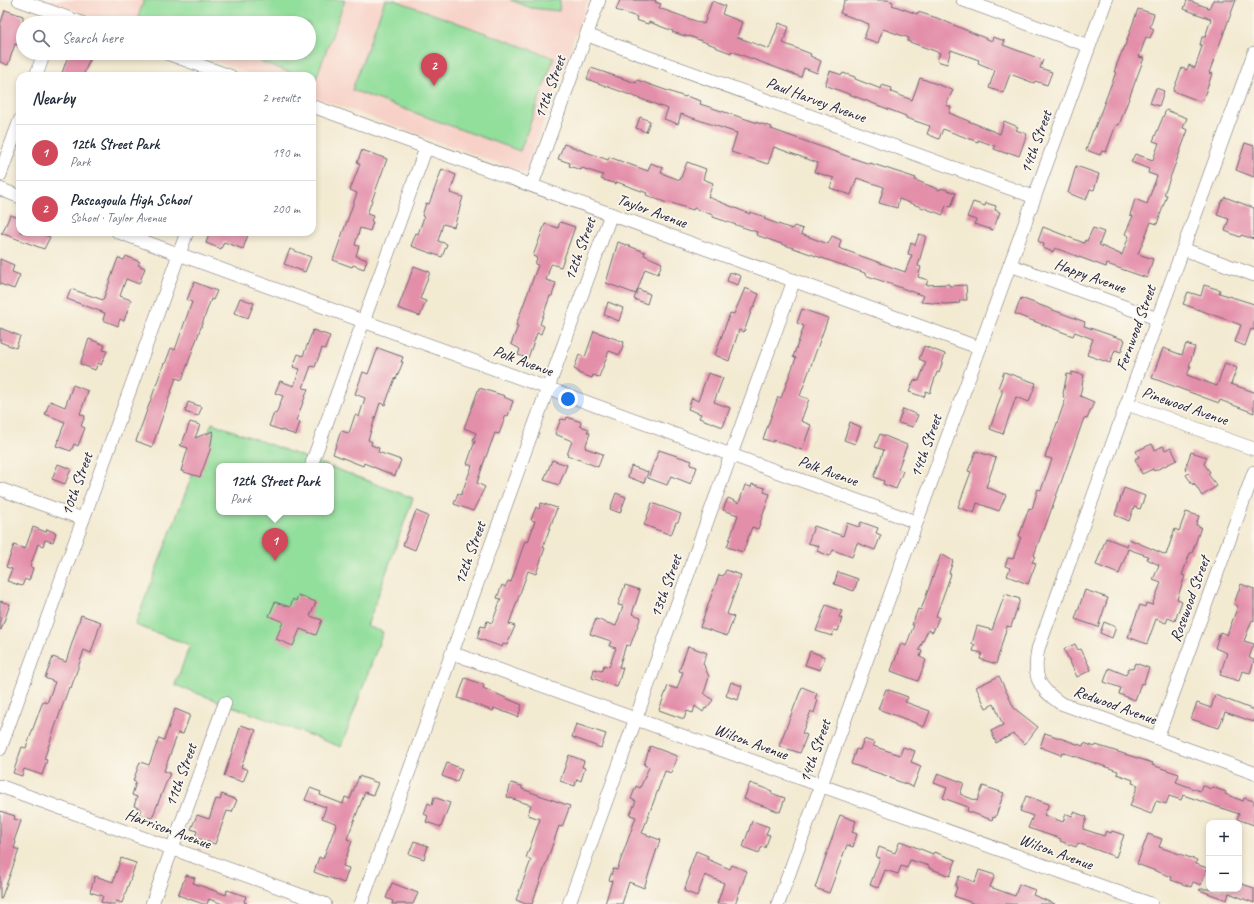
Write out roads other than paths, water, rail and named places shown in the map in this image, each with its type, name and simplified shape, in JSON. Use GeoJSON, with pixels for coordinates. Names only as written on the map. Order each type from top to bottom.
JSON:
{"type":"FeatureCollection","features":[{"type":"Feature","properties":{"kind":"street"},"geometry":{"type":"LineString","coordinates":[[19,0],[51,16]]}},
{"type":"Feature","properties":{"kind":"street","name":"11th Street"},"geometry":{"type":"LineString","coordinates":[[532,185],[599,0]]}},
{"type":"Feature","properties":{"kind":"street"},"geometry":{"type":"LineString","coordinates":[[963,0],[1089,46]]}},
{"type":"Feature","properties":{"kind":"street","name":"14th Street"},"geometry":{"type":"LineString","coordinates":[[778,904],[1106,0]]}},
{"type":"Feature","properties":{"kind":"street","name":"Paul Harvey Avenue"},"geometry":{"type":"LineString","coordinates":[[587,35],[1034,197]]}},
{"type":"Feature","properties":{"kind":"street","name":"Fernwood Street"},"geometry":{"type":"LineString","coordinates":[[1051,614],[1254,53]]}},
{"type":"Feature","properties":{"kind":"street"},"geometry":{"type":"LineString","coordinates":[[37,72],[42,60]]}},
{"type":"Feature","properties":{"kind":"street"},"geometry":{"type":"LineString","coordinates":[[185,60],[219,72]]}},
{"type":"Feature","properties":{"kind":"street","name":"Taylor Avenue"},"geometry":{"type":"LineString","coordinates":[[316,107],[980,348]]}},
{"type":"Feature","properties":{"kind":"street"},"geometry":{"type":"LineString","coordinates":[[0,175],[16,131]]}},
{"type":"Feature","properties":{"kind":"street"},"geometry":{"type":"LineString","coordinates":[[312,463],[426,148]]}},
{"type":"Feature","properties":{"kind":"street"},"geometry":{"type":"LineString","coordinates":[[0,189],[16,195]]}},
{"type":"Feature","properties":{"kind":"street","name":"12th Street"},"geometry":{"type":"LineString","coordinates":[[361,904],[611,214]]}},
{"type":"Feature","properties":{"kind":"street","name":"Polk Avenue"},"geometry":{"type":"LineString","coordinates":[[129,236],[916,522]]}},
{"type":"Feature","properties":{"kind":"street","name":"10th Street"},"geometry":{"type":"LineString","coordinates":[[0,749],[186,236]]}},
{"type":"Feature","properties":{"kind":"street"},"geometry":{"type":"LineString","coordinates":[[1183,249],[1254,275]]}},
{"type":"Feature","properties":{"kind":"street","name":"Happy Avenue"},"geometry":{"type":"LineString","coordinates":[[1010,265],[1158,319]]}},
{"type":"Feature","properties":{"kind":"street","name":"13th Street"},"geometry":{"type":"LineString","coordinates":[[569,904],[794,280]]}},
{"type":"Feature","properties":{"kind":"street","name":"Pinewood Avenue"},"geometry":{"type":"LineString","coordinates":[[1127,404],[1254,449]]}},
{"type":"Feature","properties":{"kind":"street","name":"Rosewood Street"},"geometry":{"type":"LineString","coordinates":[[1157,738],[1254,472]]}},
{"type":"Feature","properties":{"kind":"street"},"geometry":{"type":"LineString","coordinates":[[0,489],[83,519]]}},
{"type":"Feature","properties":{"kind":"street","name":"Redwood Avenue"},"geometry":{"type":"LineString","coordinates":[[1051,614],[1038,649],[1035,664],[1036,677],[1050,696],[1060,702],[1254,773]]}},
{"type":"Feature","properties":{"kind":"street","name":"Wilson Avenue"},"geometry":{"type":"LineString","coordinates":[[452,653],[1151,904]]}},
{"type":"Feature","properties":{"kind":"street","name":"11th Street"},"geometry":{"type":"LineString","coordinates":[[152,904],[225,703]]}},
{"type":"Feature","properties":{"kind":"street","name":"Harrison Avenue"},"geometry":{"type":"LineString","coordinates":[[0,786],[325,904]]}},
{"type":"Feature","properties":{"kind":"place","name":"Pascagoula High School"},"geometry":{"type":"Point","coordinates":[434,86]}},
{"type":"Feature","properties":{"kind":"place","name":"12th Street Park"},"geometry":{"type":"Point","coordinates":[275,561]}}]}
